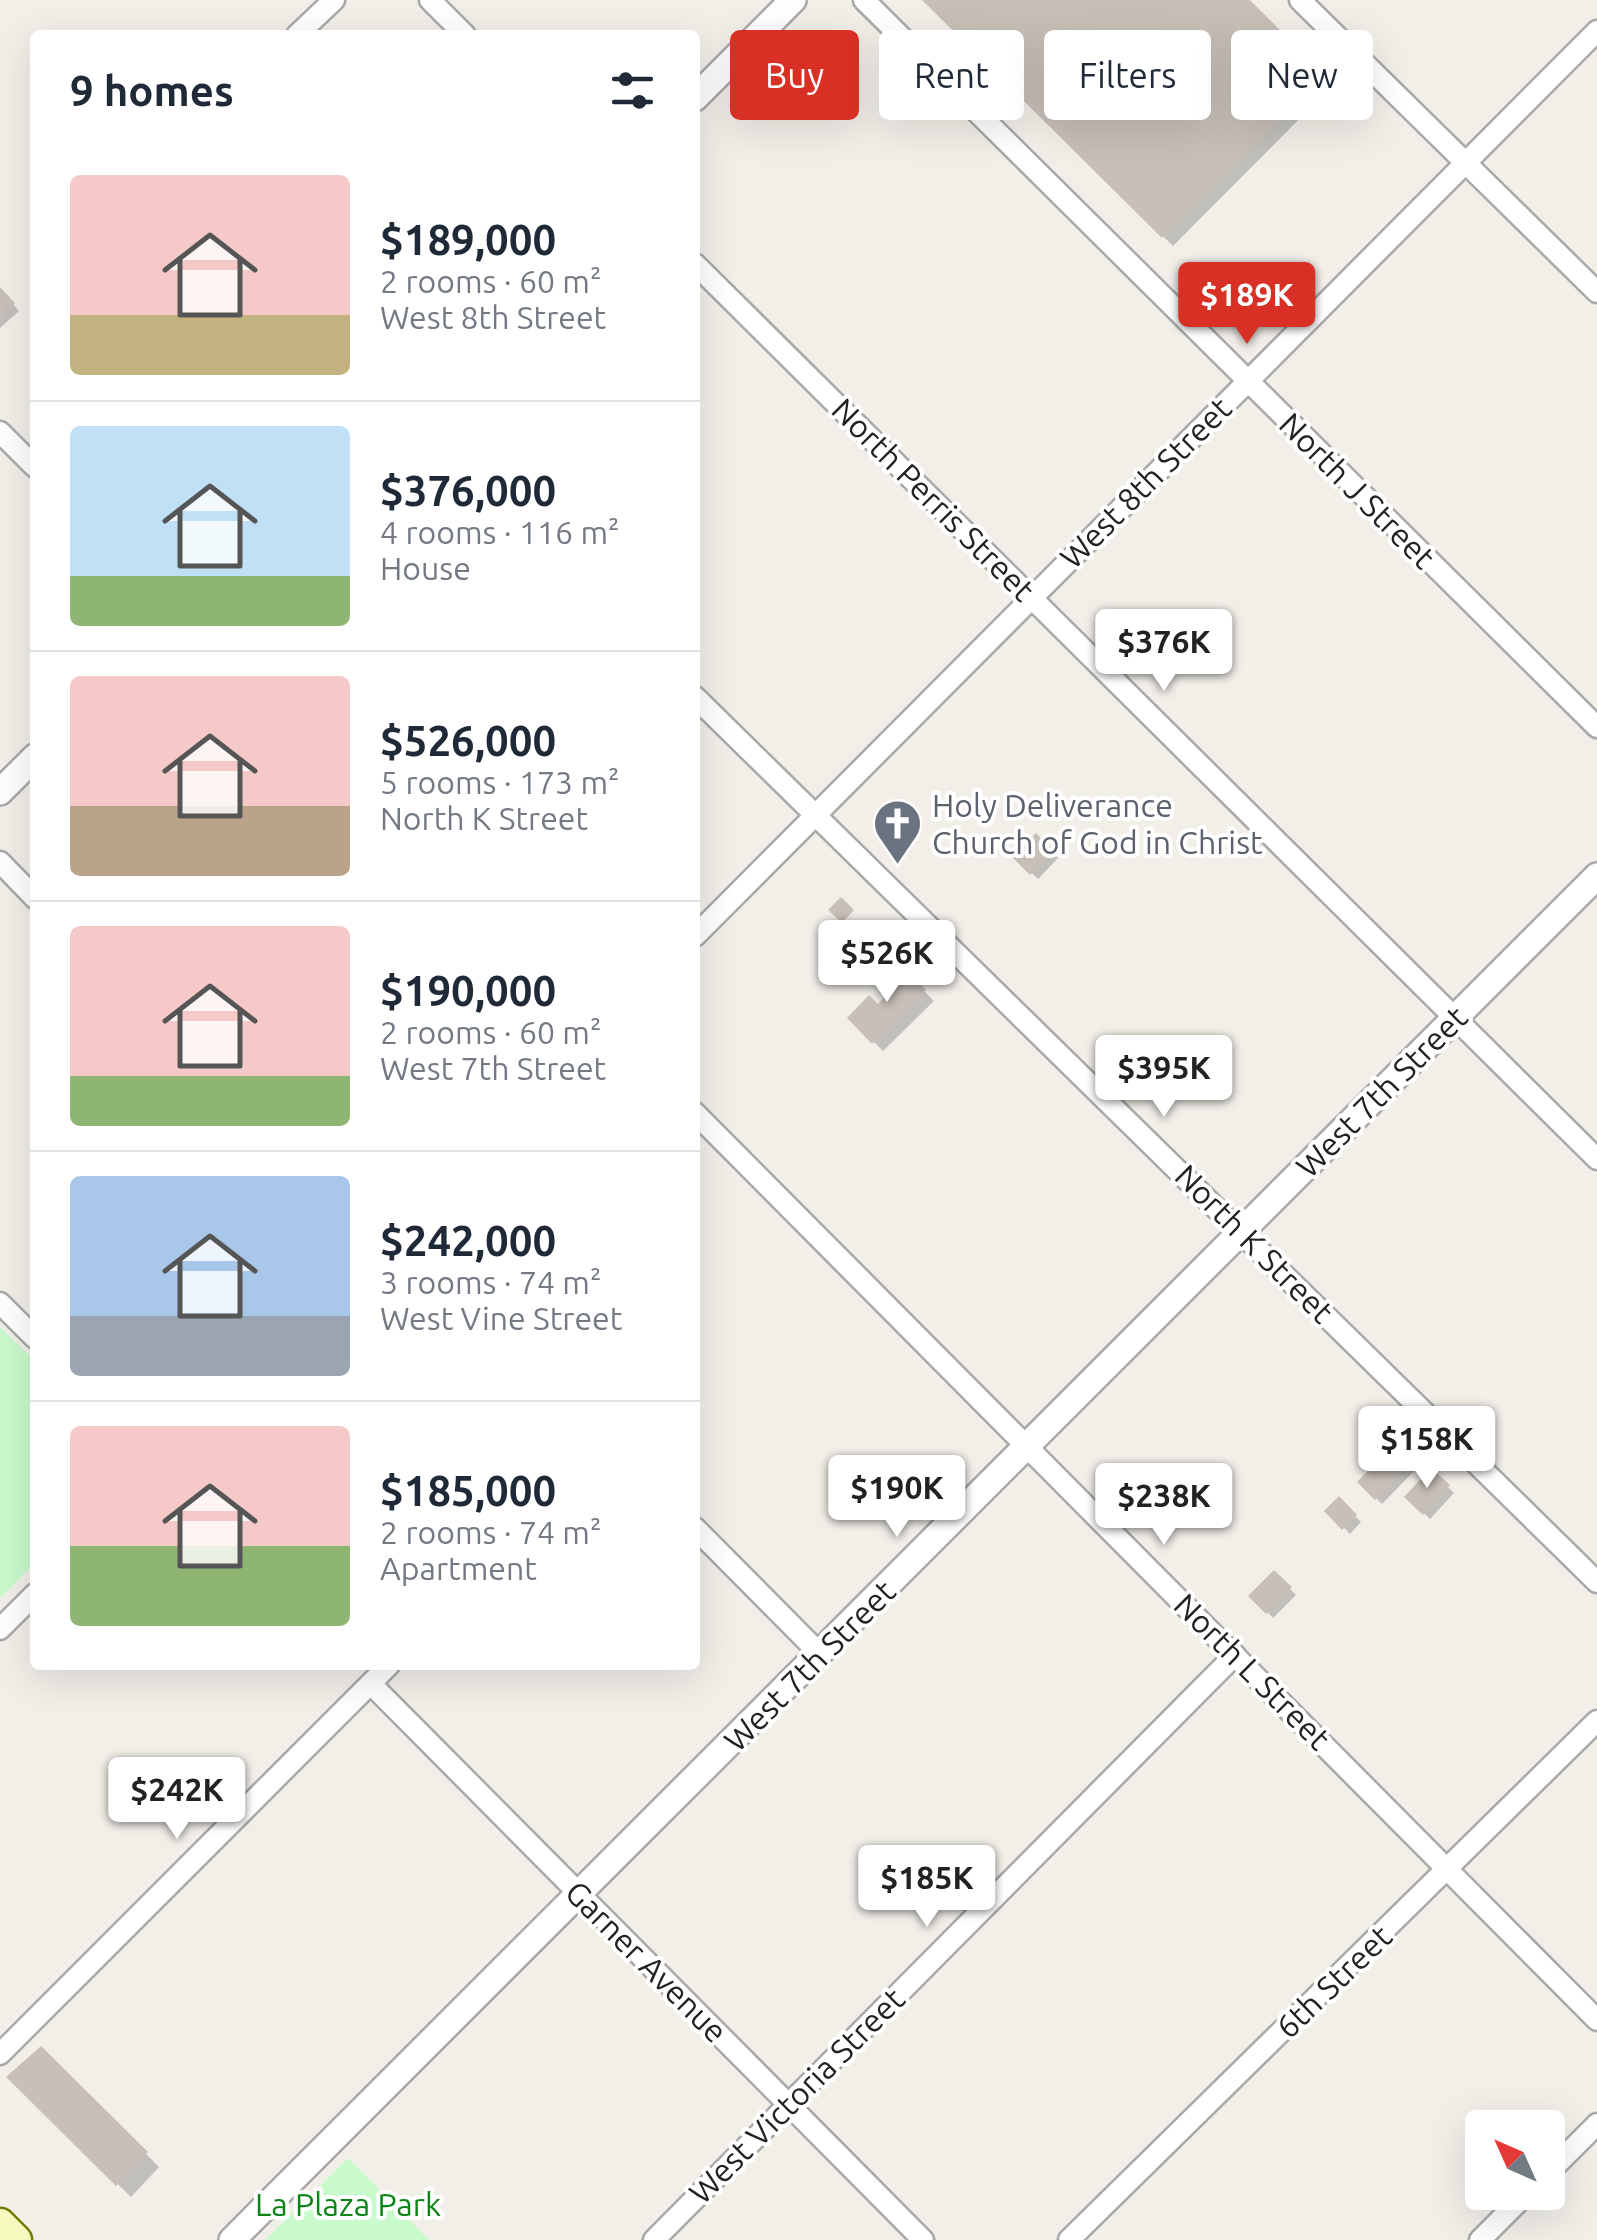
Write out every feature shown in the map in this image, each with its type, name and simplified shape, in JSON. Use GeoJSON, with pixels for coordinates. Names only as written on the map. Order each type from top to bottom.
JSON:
{"type":"FeatureCollection","features":[{"type":"Feature","properties":{"kind":"main road"},"geometry":{"type":"LineString","coordinates":[[0,2224],[16,2240]]}},
{"type":"Feature","properties":{"kind":"street"},"geometry":{"type":"LineString","coordinates":[[302,30],[334,0]]}},
{"type":"Feature","properties":{"kind":"street"},"geometry":{"type":"LineString","coordinates":[[430,0],[460,30]]}},
{"type":"Feature","properties":{"kind":"street"},"geometry":{"type":"LineString","coordinates":[[700,93],[793,0]]}},
{"type":"Feature","properties":{"kind":"street","name":"North J Street"},"geometry":{"type":"LineString","coordinates":[[864,0],[1597,727]]}},
{"type":"Feature","properties":{"kind":"street"},"geometry":{"type":"LineString","coordinates":[[1300,0],[1597,292]]}},
{"type":"Feature","properties":{"kind":"street","name":"West 8th Street"},"geometry":{"type":"LineString","coordinates":[[700,931],[1597,31]]}},
{"type":"Feature","properties":{"kind":"street","name":"North Perris Street"},"geometry":{"type":"LineString","coordinates":[[700,269],[1597,1159]]}},
{"type":"Feature","properties":{"kind":"street"},"geometry":{"type":"LineString","coordinates":[[0,432],[30,462]]}},
{"type":"Feature","properties":{"kind":"street","name":"North K Street"},"geometry":{"type":"LineString","coordinates":[[700,702],[1597,1582]]}},
{"type":"Feature","properties":{"kind":"street"},"geometry":{"type":"LineString","coordinates":[[0,792],[30,762]]}},
{"type":"Feature","properties":{"kind":"street"},"geometry":{"type":"LineString","coordinates":[[0,862],[30,893]]}},
{"type":"Feature","properties":{"kind":"street","name":"West 7th Street"},"geometry":{"type":"LineString","coordinates":[[232,2240],[822,1655],[1597,876]]}},
{"type":"Feature","properties":{"kind":"street","name":"North L Street"},"geometry":{"type":"LineString","coordinates":[[700,1118],[1597,2020]]}},
{"type":"Feature","properties":{"kind":"street"},"geometry":{"type":"LineString","coordinates":[[0,1303],[30,1333]]}},
{"type":"Feature","properties":{"kind":"street"},"geometry":{"type":"LineString","coordinates":[[700,1533],[822,1655]]}},
{"type":"Feature","properties":{"kind":"street"},"geometry":{"type":"LineString","coordinates":[[0,1629],[30,1599]]}},
{"type":"Feature","properties":{"kind":"street","name":"West Victoria Street"},"geometry":{"type":"LineString","coordinates":[[654,2240],[1235,1655]]}},
{"type":"Feature","properties":{"kind":"street"},"geometry":{"type":"LineString","coordinates":[[0,2054],[384,1670]]}},
{"type":"Feature","properties":{"kind":"street","name":"Garner Avenue"},"geometry":{"type":"LineString","coordinates":[[371,1684],[924,2240]]}},
{"type":"Feature","properties":{"kind":"street","name":"6th Street"},"geometry":{"type":"LineString","coordinates":[[1069,2240],[1449,1871],[1597,1721]]}},
{"type":"Feature","properties":{"kind":"street"},"geometry":{"type":"LineString","coordinates":[[1565,2156],[1597,2124]]}},
{"type":"Feature","properties":{"kind":"street"},"geometry":{"type":"LineString","coordinates":[[1480,2240],[1510,2210]]}},
{"type":"Feature","properties":{"kind":"green space"},"geometry":{"type":"Polygon","coordinates":[[[0,1327],[30,1356],[30,1568],[0,1598],[0,1327]]]}},
{"type":"Feature","properties":{"kind":"green space","name":"La Plaza Park"},"geometry":{"type":"Polygon","coordinates":[[[348,2158],[429,2240],[265,2240],[348,2158]]]}},
{"type":"Feature","properties":{"kind":"building"},"geometry":{"type":"Polygon","coordinates":[[[922,0],[1250,0],[1280,30],[1231,30],[1231,120],[1280,120],[1162,238],[1024,101],[1024,30],[952,30],[922,0]]]}},
{"type":"Feature","properties":{"kind":"building"},"geometry":{"type":"Polygon","coordinates":[[[0,287],[15,303],[0,317],[0,287]]]}},
{"type":"Feature","properties":{"kind":"building"},"geometry":{"type":"Polygon","coordinates":[[[1036,833],[1054,851],[1030,875],[1012,857],[1036,833]]]}},
{"type":"Feature","properties":{"kind":"building"},"geometry":{"type":"Polygon","coordinates":[[[841,897],[854,910],[842,923],[828,910],[841,897]]]}},
{"type":"Feature","properties":{"kind":"building"},"geometry":{"type":"Polygon","coordinates":[[[902,965],[926,990],[872,1044],[847,1018],[869,995],[878,1004],[887,994],[880,986],[902,965]]]}},
{"type":"Feature","properties":{"kind":"building"},"geometry":{"type":"Polygon","coordinates":[[[1400,1438],[1418,1456],[1375,1500],[1357,1482],[1400,1438]]]}},
{"type":"Feature","properties":{"kind":"building"},"geometry":{"type":"Polygon","coordinates":[[[1431,1468],[1450,1485],[1423,1515],[1404,1497],[1431,1468]]]}},
{"type":"Feature","properties":{"kind":"building"},"geometry":{"type":"Polygon","coordinates":[[[1339,1496],[1357,1515],[1342,1530],[1324,1511],[1339,1496]]]}},
{"type":"Feature","properties":{"kind":"building"},"geometry":{"type":"Polygon","coordinates":[[[1274,1570],[1292,1587],[1266,1614],[1248,1596],[1274,1570]]]}},
{"type":"Feature","properties":{"kind":"building"},"geometry":{"type":"Polygon","coordinates":[[[41,2046],[148,2152],[116,2186],[6,2077],[41,2046]]]}},
{"type":"Feature","properties":{"kind":"place","name":"Holy Deliverance Church of God in Christ"},"geometry":{"type":"Point","coordinates":[897,866]}}]}
